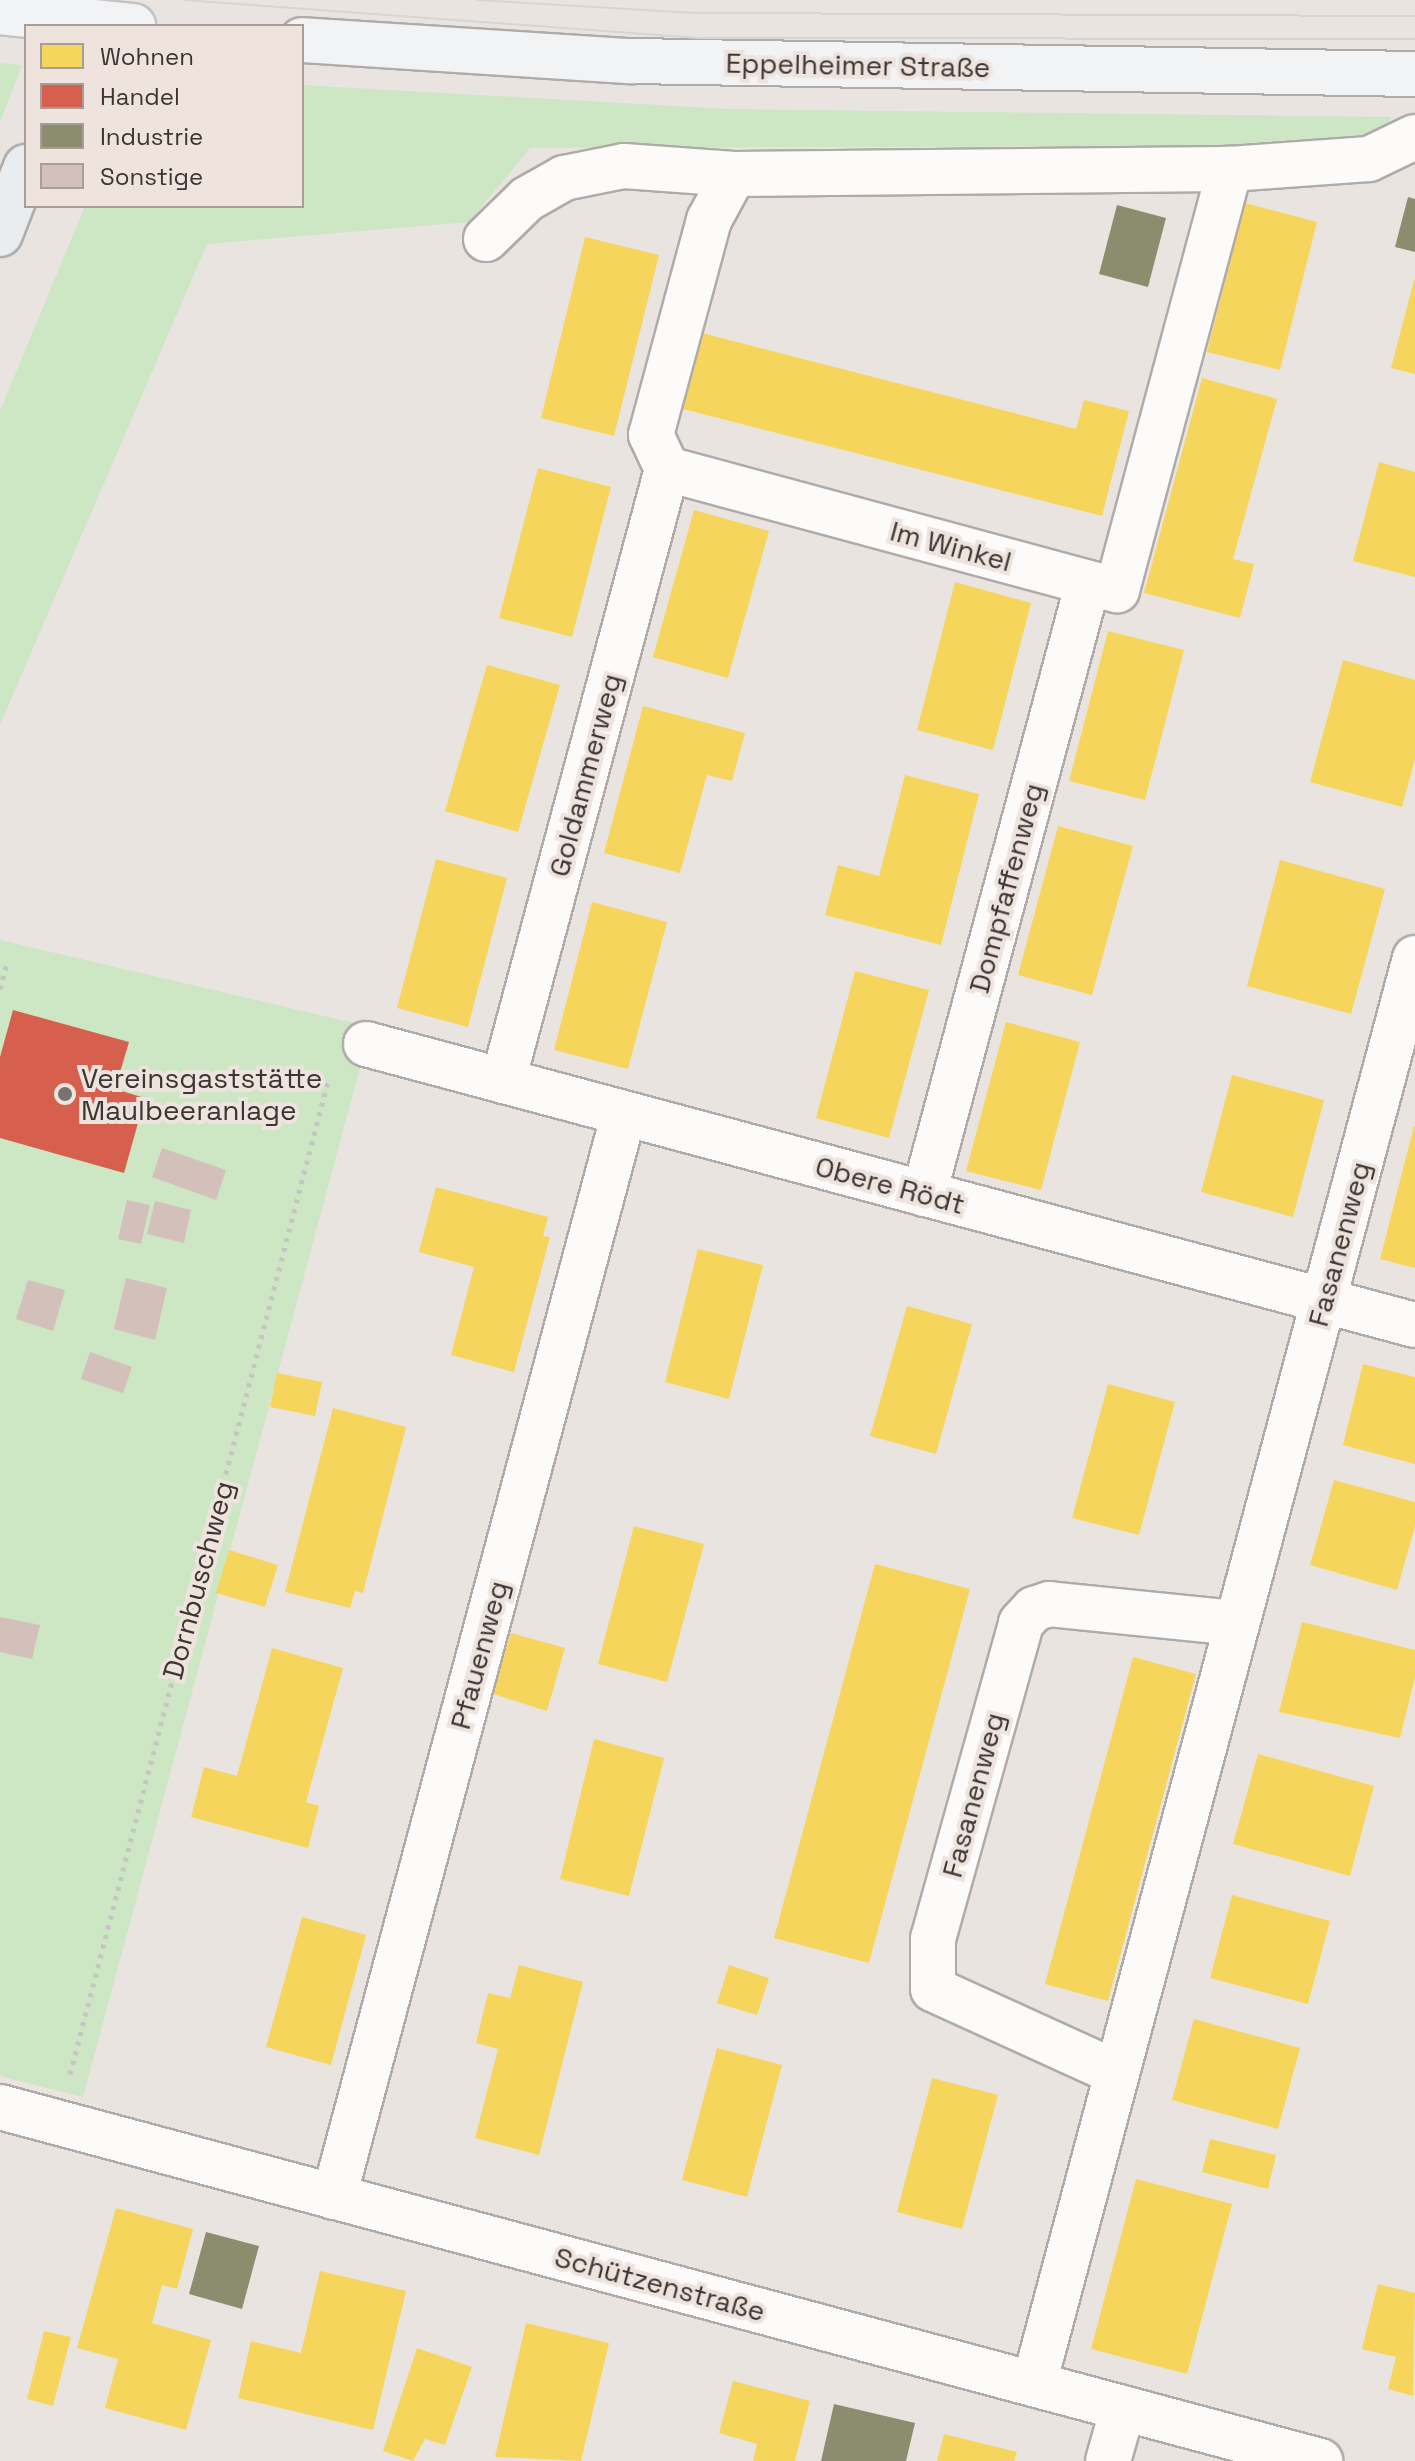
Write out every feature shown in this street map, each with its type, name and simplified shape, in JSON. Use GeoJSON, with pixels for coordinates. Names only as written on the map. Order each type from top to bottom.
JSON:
{"type":"FeatureCollection","features":[{"type":"Feature","properties":{"kind":"highway"},"geometry":{"type":"LineString","coordinates":[[82,24],[91,0]]}},
{"type":"Feature","properties":{"kind":"highway"},"geometry":{"type":"LineString","coordinates":[[0,234],[24,172]]}},
{"type":"Feature","properties":{"kind":"main road"},"geometry":{"type":"LineString","coordinates":[[0,12],[114,24]]}},
{"type":"Feature","properties":{"kind":"main road","name":"Eppelheimer Straße"},"geometry":{"type":"LineString","coordinates":[[304,40],[631,61],[1415,74]]}},
{"type":"Feature","properties":{"kind":"street"},"geometry":{"type":"LineString","coordinates":[[486,239],[527,199],[564,178],[624,166],[722,195],[1369,159],[1415,137]]}},
{"type":"Feature","properties":{"kind":"street","name":"Im Winkel"},"geometry":{"type":"LineString","coordinates":[[667,469],[1117,590],[1230,169]]}},
{"type":"Feature","properties":{"kind":"street"},"geometry":{"type":"LineString","coordinates":[[667,469],[651,435],[722,195]]}},
{"type":"Feature","properties":{"kind":"street","name":"Goldammerweg"},"geometry":{"type":"LineString","coordinates":[[503,1081],[667,469]]}},
{"type":"Feature","properties":{"kind":"street","name":"Dompfaffenweg"},"geometry":{"type":"LineString","coordinates":[[924,1194],[1088,583]]}},
{"type":"Feature","properties":{"kind":"street","name":"Fasanenweg"},"geometry":{"type":"LineString","coordinates":[[1034,2384],[1415,958]]}},
{"type":"Feature","properties":{"kind":"street","name":"Obere Rödt"},"geometry":{"type":"LineString","coordinates":[[366,1044],[1415,1325]]}},
{"type":"Feature","properties":{"kind":"street","name":"Pfauenweg"},"geometry":{"type":"LineString","coordinates":[[334,2197],[624,1113]]}},
{"type":"Feature","properties":{"kind":"street","name":"Fasanenweg"},"geometry":{"type":"LineString","coordinates":[[1117,2073],[933,1989],[929,1975],[937,1924],[1021,1623],[1034,1609],[1049,1604],[1237,1623]]}},
{"type":"Feature","properties":{"kind":"street","name":"Schützenstraße"},"geometry":{"type":"LineString","coordinates":[[0,2107],[1320,2461]]}},
{"type":"Feature","properties":{"kind":"street"},"geometry":{"type":"LineString","coordinates":[[1108,2461],[1123,2408]]}},
{"type":"Feature","properties":{"kind":"path"},"geometry":{"type":"LineString","coordinates":[[0,989],[7,963]]}},
{"type":"Feature","properties":{"kind":"path","name":"Dornbuschweg"},"geometry":{"type":"LineString","coordinates":[[58,2122],[330,1073]]}},
{"type":"Feature","properties":{"kind":"green space"},"geometry":{"type":"Polygon","coordinates":[[[1,63],[22,65],[0,122],[0,66],[1,63]]]}},
{"type":"Feature","properties":{"kind":"green space"},"geometry":{"type":"Polygon","coordinates":[[[304,85],[729,109],[1391,117],[1384,134],[1202,146],[530,148],[469,222],[207,244],[0,725],[0,411],[84,208],[304,208],[304,85]]]}},
{"type":"Feature","properties":{"kind":"green space"},"geometry":{"type":"Polygon","coordinates":[[[0,940],[371,1027],[83,2097],[0,2076],[0,940]]]}},
{"type":"Feature","properties":{"kind":"building: Wohnen"},"geometry":{"type":"Polygon","coordinates":[[[1245,203],[1317,222],[1280,370],[1207,352],[1245,203]]]}},
{"type":"Feature","properties":{"kind":"building: Wohnen"},"geometry":{"type":"Polygon","coordinates":[[[585,237],[659,255],[614,436],[541,418],[585,237]]]}},
{"type":"Feature","properties":{"kind":"building: Wohnen"},"geometry":{"type":"Polygon","coordinates":[[[1415,280],[1415,374],[1391,368],[1415,280]]]}},
{"type":"Feature","properties":{"kind":"building: Wohnen"},"geometry":{"type":"Polygon","coordinates":[[[702,333],[1076,429],[1084,400],[1129,411],[1102,516],[683,409],[702,333]]]}},
{"type":"Feature","properties":{"kind":"building: Wohnen"},"geometry":{"type":"Polygon","coordinates":[[[1202,378],[1277,399],[1233,559],[1254,564],[1240,618],[1144,593],[1202,378]]]}},
{"type":"Feature","properties":{"kind":"building: Wohnen"},"geometry":{"type":"Polygon","coordinates":[[[1379,462],[1415,472],[1415,577],[1353,561],[1379,462]]]}},
{"type":"Feature","properties":{"kind":"building: Wohnen"},"geometry":{"type":"Polygon","coordinates":[[[538,468],[611,487],[572,637],[499,618],[538,468]]]}},
{"type":"Feature","properties":{"kind":"building: Wohnen"},"geometry":{"type":"Polygon","coordinates":[[[694,510],[769,531],[728,678],[653,657],[694,510]]]}},
{"type":"Feature","properties":{"kind":"building: Wohnen"},"geometry":{"type":"Polygon","coordinates":[[[955,582],[1031,603],[993,750],[917,730],[955,582]]]}},
{"type":"Feature","properties":{"kind":"building: Wohnen"},"geometry":{"type":"Polygon","coordinates":[[[1108,631],[1184,650],[1145,800],[1069,781],[1108,631]]]}},
{"type":"Feature","properties":{"kind":"building: Wohnen"},"geometry":{"type":"Polygon","coordinates":[[[1343,660],[1415,680],[1415,759],[1402,807],[1310,782],[1343,660]]]}},
{"type":"Feature","properties":{"kind":"building: Wohnen"},"geometry":{"type":"Polygon","coordinates":[[[487,665],[560,685],[518,832],[445,811],[487,665]]]}},
{"type":"Feature","properties":{"kind":"building: Wohnen"},"geometry":{"type":"Polygon","coordinates":[[[643,706],[745,733],[732,781],[707,775],[680,873],[604,853],[643,706]]]}},
{"type":"Feature","properties":{"kind":"building: Wohnen"},"geometry":{"type":"Polygon","coordinates":[[[905,775],[979,794],[941,945],[825,915],[838,865],[879,876],[905,775]]]}},
{"type":"Feature","properties":{"kind":"building: Wohnen"},"geometry":{"type":"Polygon","coordinates":[[[1058,826],[1133,846],[1092,995],[1018,975],[1058,826]]]}},
{"type":"Feature","properties":{"kind":"building: Wohnen"},"geometry":{"type":"Polygon","coordinates":[[[436,859],[507,878],[468,1027],[397,1008],[436,859]]]}},
{"type":"Feature","properties":{"kind":"building: Wohnen"},"geometry":{"type":"Polygon","coordinates":[[[1280,860],[1385,889],[1351,1014],[1247,986],[1280,860]]]}},
{"type":"Feature","properties":{"kind":"building: Wohnen"},"geometry":{"type":"Polygon","coordinates":[[[592,902],[667,922],[628,1069],[554,1050],[592,902]]]}},
{"type":"Feature","properties":{"kind":"building: Wohnen"},"geometry":{"type":"Polygon","coordinates":[[[855,971],[929,990],[889,1138],[816,1118],[855,971]]]}},
{"type":"Feature","properties":{"kind":"building: Wohnen"},"geometry":{"type":"Polygon","coordinates":[[[1006,1022],[1080,1042],[1041,1190],[966,1171],[1006,1022]]]}},
{"type":"Feature","properties":{"kind":"building: Wohnen"},"geometry":{"type":"Polygon","coordinates":[[[1232,1075],[1324,1100],[1293,1217],[1201,1192],[1232,1075]]]}},
{"type":"Feature","properties":{"kind":"building: Wohnen"},"geometry":{"type":"Polygon","coordinates":[[[1415,1126],[1415,1268],[1380,1259],[1415,1126]]]}},
{"type":"Feature","properties":{"kind":"building: Wohnen"},"geometry":{"type":"Polygon","coordinates":[[[436,1187],[548,1217],[543,1236],[550,1237],[514,1372],[451,1355],[474,1267],[419,1252],[436,1187]]]}},
{"type":"Feature","properties":{"kind":"building: Wohnen"},"geometry":{"type":"Polygon","coordinates":[[[698,1249],[763,1265],[729,1399],[665,1382],[698,1249]]]}},
{"type":"Feature","properties":{"kind":"building: Wohnen"},"geometry":{"type":"Polygon","coordinates":[[[907,1306],[972,1324],[936,1454],[870,1436],[907,1306]]]}},
{"type":"Feature","properties":{"kind":"building: Wohnen"},"geometry":{"type":"Polygon","coordinates":[[[1363,1364],[1415,1377],[1415,1464],[1343,1445],[1363,1364]]]}},
{"type":"Feature","properties":{"kind":"building: Wohnen"},"geometry":{"type":"Polygon","coordinates":[[[277,1373],[322,1382],[315,1416],[270,1407],[277,1373]]]}},
{"type":"Feature","properties":{"kind":"building: Wohnen"},"geometry":{"type":"Polygon","coordinates":[[[1108,1384],[1175,1402],[1139,1535],[1072,1518],[1108,1384]]]}},
{"type":"Feature","properties":{"kind":"building: Wohnen"},"geometry":{"type":"Polygon","coordinates":[[[333,1408],[406,1427],[363,1593],[355,1591],[350,1608],[285,1592],[333,1408]]]}},
{"type":"Feature","properties":{"kind":"building: Wohnen"},"geometry":{"type":"Polygon","coordinates":[[[1334,1480],[1415,1502],[1415,1526],[1397,1590],[1310,1565],[1334,1480]]]}},
{"type":"Feature","properties":{"kind":"building: Wohnen"},"geometry":{"type":"Polygon","coordinates":[[[634,1526],[704,1544],[667,1682],[598,1664],[634,1526]]]}},
{"type":"Feature","properties":{"kind":"building: Wohnen"},"geometry":{"type":"Polygon","coordinates":[[[229,1550],[278,1565],[265,1607],[216,1593],[229,1550]]]}},
{"type":"Feature","properties":{"kind":"building: Wohnen"},"geometry":{"type":"Polygon","coordinates":[[[875,1564],[970,1589],[869,1963],[774,1938],[875,1564]]]}},
{"type":"Feature","properties":{"kind":"building: Wohnen"},"geometry":{"type":"Polygon","coordinates":[[[1302,1622],[1415,1650],[1415,1677],[1400,1738],[1279,1712],[1302,1622]]]}},
{"type":"Feature","properties":{"kind":"building: Wohnen"},"geometry":{"type":"Polygon","coordinates":[[[511,1633],[565,1648],[547,1711],[493,1694],[511,1633]]]}},
{"type":"Feature","properties":{"kind":"building: Wohnen"},"geometry":{"type":"Polygon","coordinates":[[[272,1648],[343,1668],[306,1802],[319,1806],[308,1848],[191,1817],[204,1767],[237,1776],[272,1648]]]}},
{"type":"Feature","properties":{"kind":"building: Wohnen"},"geometry":{"type":"Polygon","coordinates":[[[1133,1657],[1196,1674],[1108,2001],[1045,1984],[1133,1657]]]}},
{"type":"Feature","properties":{"kind":"building: Wohnen"},"geometry":{"type":"Polygon","coordinates":[[[594,1739],[664,1758],[629,1896],[560,1879],[594,1739]]]}},
{"type":"Feature","properties":{"kind":"building: Wohnen"},"geometry":{"type":"Polygon","coordinates":[[[1258,1754],[1374,1786],[1350,1876],[1233,1844],[1258,1754]]]}},
{"type":"Feature","properties":{"kind":"building: Wohnen"},"geometry":{"type":"Polygon","coordinates":[[[1232,1895],[1330,1921],[1308,2004],[1210,1978],[1232,1895]]]}},
{"type":"Feature","properties":{"kind":"building: Wohnen"},"geometry":{"type":"Polygon","coordinates":[[[302,1917],[366,1935],[331,2065],[266,2047],[302,1917]]]}},
{"type":"Feature","properties":{"kind":"building: Wohnen"},"geometry":{"type":"Polygon","coordinates":[[[519,1965],[583,1982],[539,2155],[475,2138],[498,2049],[476,2043],[488,1993],[510,1998],[519,1965]]]}},
{"type":"Feature","properties":{"kind":"building: Wohnen"},"geometry":{"type":"Polygon","coordinates":[[[729,1965],[769,1978],[757,2015],[717,2003],[729,1965]]]}},
{"type":"Feature","properties":{"kind":"building: Wohnen"},"geometry":{"type":"Polygon","coordinates":[[[1194,2019],[1300,2048],[1278,2129],[1172,2100],[1194,2019]]]}},
{"type":"Feature","properties":{"kind":"building: Wohnen"},"geometry":{"type":"Polygon","coordinates":[[[717,2048],[782,2065],[747,2197],[682,2180],[717,2048]]]}},
{"type":"Feature","properties":{"kind":"building: Wohnen"},"geometry":{"type":"Polygon","coordinates":[[[932,2078],[998,2095],[962,2229],[897,2212],[932,2078]]]}},
{"type":"Feature","properties":{"kind":"building: Wohnen"},"geometry":{"type":"Polygon","coordinates":[[[1210,2139],[1276,2155],[1268,2189],[1202,2172],[1210,2139]]]}},
{"type":"Feature","properties":{"kind":"building: Wohnen"},"geometry":{"type":"Polygon","coordinates":[[[1136,2179],[1232,2204],[1187,2374],[1091,2349],[1136,2179]]]}},
{"type":"Feature","properties":{"kind":"building: Wohnen"},"geometry":{"type":"Polygon","coordinates":[[[116,2208],[193,2229],[177,2289],[162,2285],[152,2323],[211,2340],[186,2430],[105,2408],[118,2359],[77,2348],[116,2208]]]}},
{"type":"Feature","properties":{"kind":"building: Wohnen"},"geometry":{"type":"Polygon","coordinates":[[[320,2271],[406,2291],[373,2430],[238,2398],[251,2341],[301,2353],[320,2271]]]}},
{"type":"Feature","properties":{"kind":"building: Wohnen"},"geometry":{"type":"Polygon","coordinates":[[[1378,2284],[1415,2293],[1413,2396],[1388,2389],[1396,2357],[1362,2349],[1378,2284]]]}},
{"type":"Feature","properties":{"kind":"building: Wohnen"},"geometry":{"type":"Polygon","coordinates":[[[526,2323],[609,2343],[581,2461],[495,2457],[526,2323]]]}},
{"type":"Feature","properties":{"kind":"building: Wohnen"},"geometry":{"type":"Polygon","coordinates":[[[44,2331],[71,2337],[53,2406],[27,2399],[44,2331]]]}},
{"type":"Feature","properties":{"kind":"building: Wohnen"},"geometry":{"type":"Polygon","coordinates":[[[417,2348],[472,2367],[445,2445],[425,2439],[413,2461],[383,2451],[417,2348]]]}},
{"type":"Feature","properties":{"kind":"building: Wohnen"},"geometry":{"type":"Polygon","coordinates":[[[733,2381],[810,2401],[795,2461],[753,2461],[757,2444],[719,2433],[733,2381]]]}},
{"type":"Feature","properties":{"kind":"building: Wohnen"},"geometry":{"type":"Polygon","coordinates":[[[944,2434],[1017,2452],[1014,2461],[937,2461],[944,2434]]]}},
{"type":"Feature","properties":{"kind":"building: Handel","name":"Vereinsgaststätte Maulbeeranlage"},"geometry":{"type":"Polygon","coordinates":[[[13,1010],[129,1042],[115,1089],[145,1098],[124,1173],[0,1138],[0,1057],[13,1010]]]}},
{"type":"Feature","properties":{"kind":"building: Industrie"},"geometry":{"type":"Polygon","coordinates":[[[1408,197],[1415,199],[1415,252],[1395,247],[1408,197]]]}},
{"type":"Feature","properties":{"kind":"building: Industrie"},"geometry":{"type":"Polygon","coordinates":[[[1117,205],[1166,218],[1148,287],[1099,274],[1117,205]]]}},
{"type":"Feature","properties":{"kind":"building: Industrie"},"geometry":{"type":"Polygon","coordinates":[[[206,2232],[259,2246],[242,2309],[189,2294],[206,2232]]]}},
{"type":"Feature","properties":{"kind":"building: Industrie"},"geometry":{"type":"Polygon","coordinates":[[[834,2404],[915,2423],[906,2461],[821,2461],[834,2404]]]}},
{"type":"Feature","properties":{"kind":"building: Sonstige"},"geometry":{"type":"Polygon","coordinates":[[[162,1148],[226,1170],[216,1200],[152,1177],[162,1148]]]}},
{"type":"Feature","properties":{"kind":"building: Sonstige"},"geometry":{"type":"Polygon","coordinates":[[[127,1200],[150,1205],[141,1244],[118,1239],[127,1200]]]}},
{"type":"Feature","properties":{"kind":"building: Sonstige"},"geometry":{"type":"Polygon","coordinates":[[[155,1201],[191,1210],[184,1243],[147,1234],[155,1201]]]}},
{"type":"Feature","properties":{"kind":"building: Sonstige"},"geometry":{"type":"Polygon","coordinates":[[[126,1278],[167,1288],[155,1340],[114,1329],[126,1278]]]}},
{"type":"Feature","properties":{"kind":"building: Sonstige"},"geometry":{"type":"Polygon","coordinates":[[[28,1280],[65,1290],[53,1331],[16,1319],[28,1280]]]}},
{"type":"Feature","properties":{"kind":"building: Sonstige"},"geometry":{"type":"Polygon","coordinates":[[[90,1352],[132,1367],[123,1393],[81,1379],[90,1352]]]}},
{"type":"Feature","properties":{"kind":"building: Sonstige"},"geometry":{"type":"Polygon","coordinates":[[[0,1617],[40,1625],[32,1659],[0,1652],[0,1617]]]}},
{"type":"Feature","properties":{"kind":"tram line"},"geometry":{"type":"LineString","coordinates":[[184,0],[699,38],[1415,39]]}},
{"type":"Feature","properties":{"kind":"tram line"},"geometry":{"type":"LineString","coordinates":[[478,0],[700,13],[1415,16]]}},
{"type":"Feature","properties":{"kind":"place","name":"Vereinsgaststätte Maulbeeranlage"},"geometry":{"type":"Point","coordinates":[65,1094]}}]}
